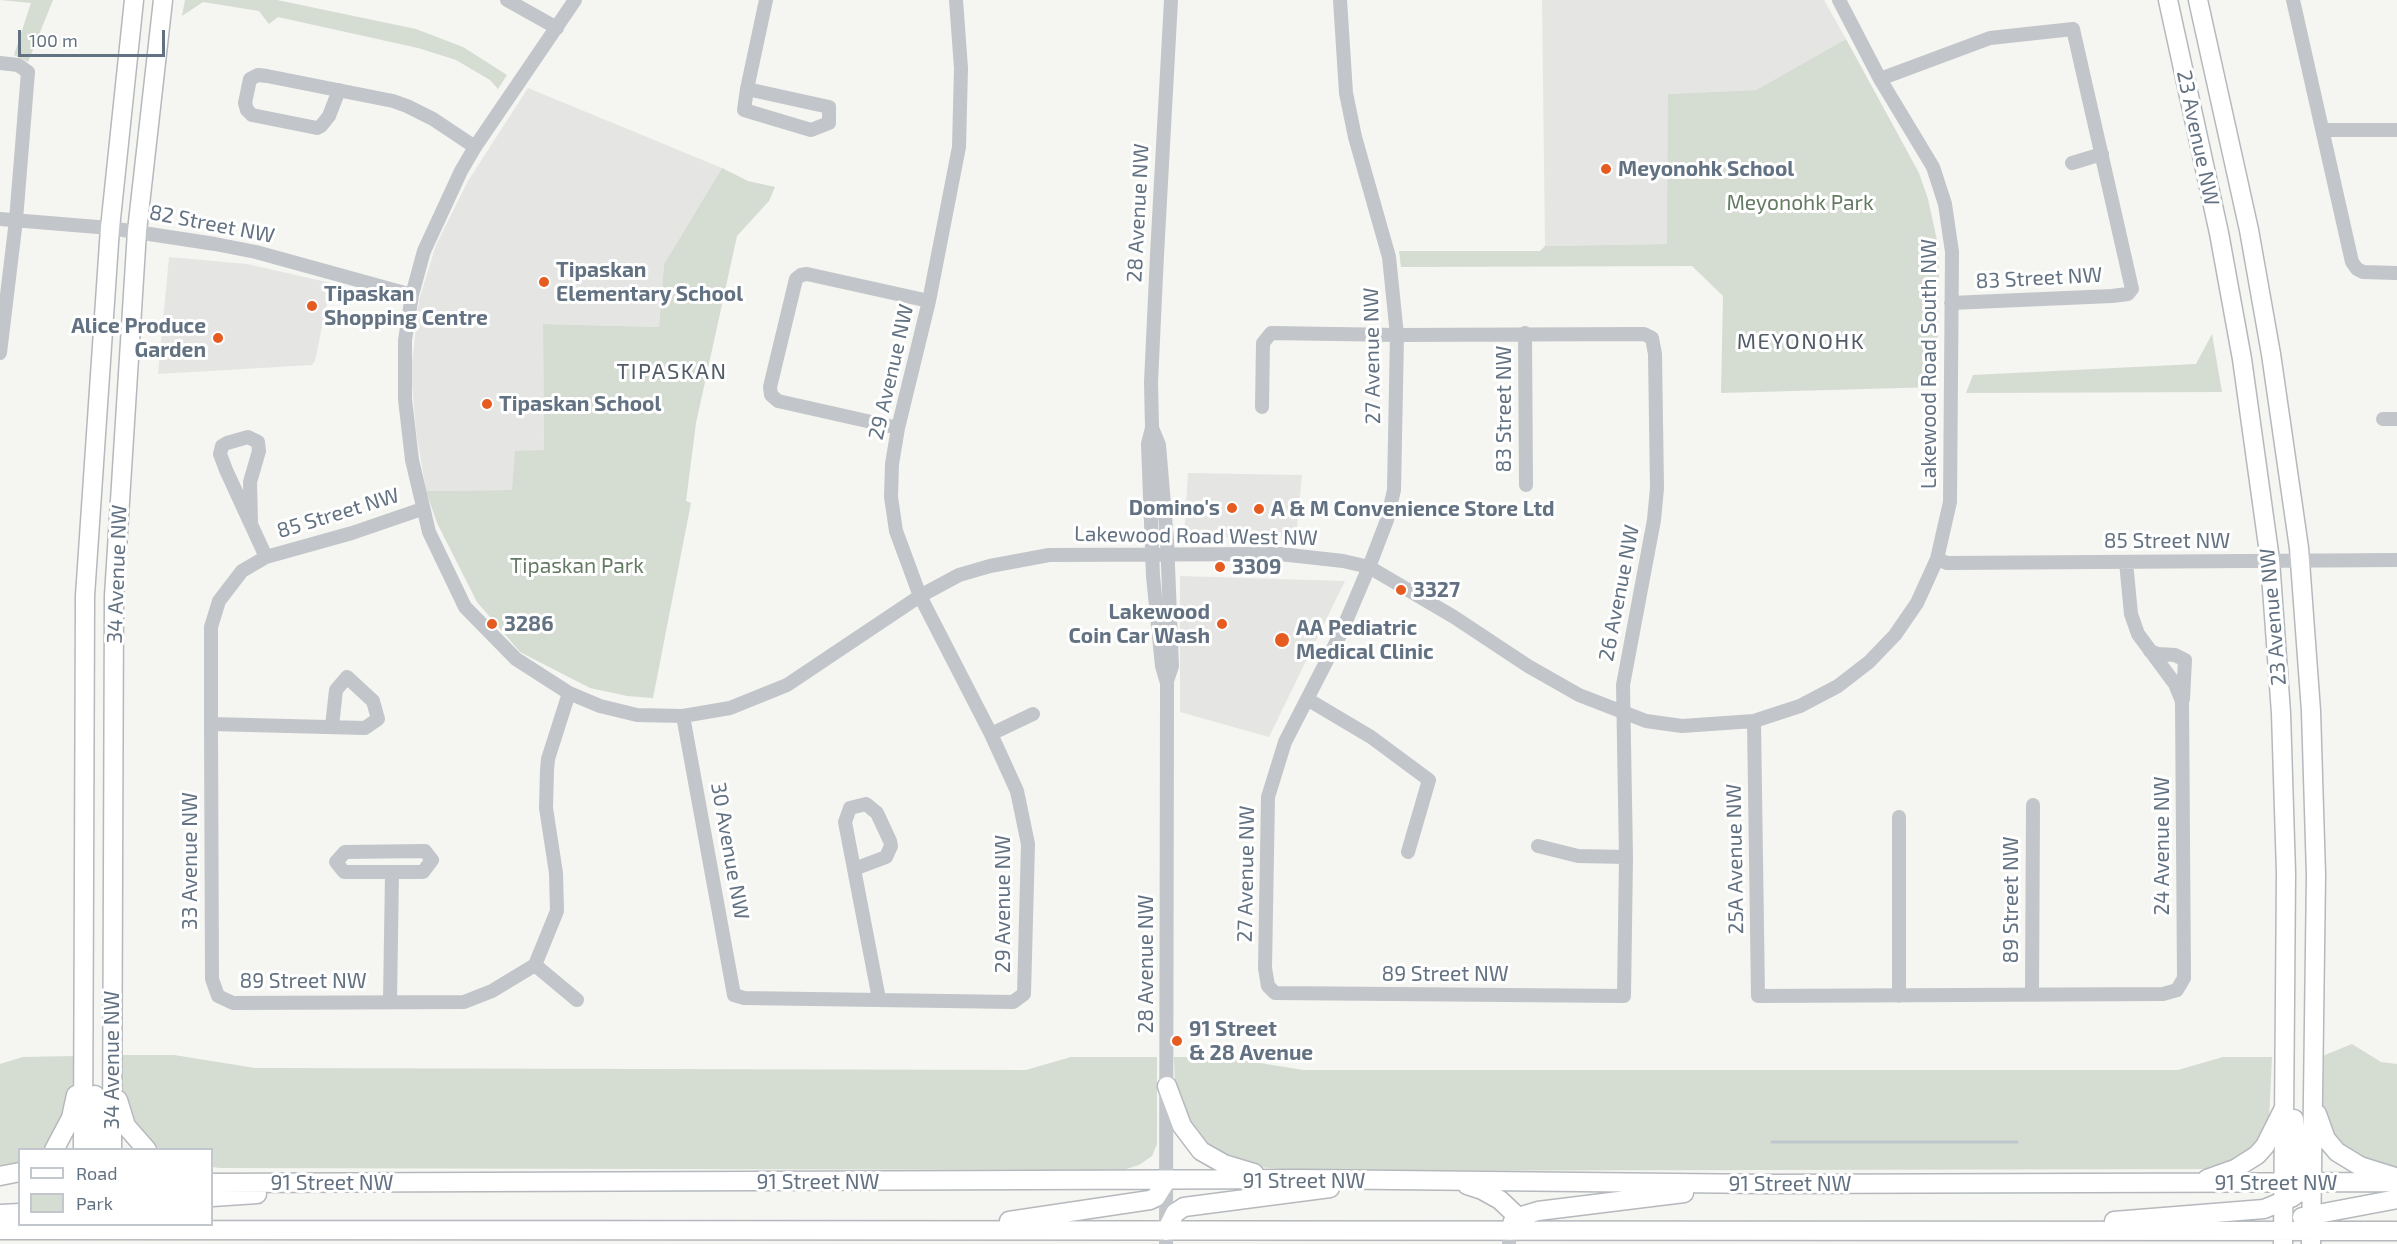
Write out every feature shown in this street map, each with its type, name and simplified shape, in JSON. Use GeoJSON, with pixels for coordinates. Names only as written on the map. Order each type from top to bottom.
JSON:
{"type":"FeatureCollection","features":[{"type":"Feature","properties":{"kind":"main road","name":"34 Avenue NW"},"geometry":{"type":"LineString","coordinates":[[83,1148],[85,596],[110,228],[134,0]]}},
{"type":"Feature","properties":{"kind":"main road","name":"34 Avenue NW"},"geometry":{"type":"LineString","coordinates":[[112,1148],[114,596],[137,231],[163,0]]}},
{"type":"Feature","properties":{"kind":"main road","name":"23 Avenue NW"},"geometry":{"type":"LineString","coordinates":[[2168,0],[2219,233],[2240,347],[2270,560],[2285,793],[2283,1109],[2299,1230]]}},
{"type":"Feature","properties":{"kind":"main road","name":"23 Avenue NW"},"geometry":{"type":"LineString","coordinates":[[2198,0],[2253,252],[2271,354],[2300,560],[2311,711],[2314,816],[2313,1101],[2294,1191]]}},
{"type":"Feature","properties":{"kind":"main road"},"geometry":{"type":"LineString","coordinates":[[55,1148],[61,1140],[75,1107],[78,1036],[84,974]]}},
{"type":"Feature","properties":{"kind":"main road"},"geometry":{"type":"LineString","coordinates":[[84,974],[93,1034],[97,1148]]}},
{"type":"Feature","properties":{"kind":"main road"},"geometry":{"type":"LineString","coordinates":[[2284,986],[2294,1191],[2299,1230]]}},
{"type":"Feature","properties":{"kind":"main road"},"geometry":{"type":"LineString","coordinates":[[112,1066],[119,1107],[126,1126],[146,1148]]}},
{"type":"Feature","properties":{"kind":"main road"},"geometry":{"type":"LineString","coordinates":[[1167,1086],[1182,1126],[1201,1151],[1244,1172],[1301,1179]]}},
{"type":"Feature","properties":{"kind":"main road"},"geometry":{"type":"LineString","coordinates":[[2313,1101],[2326,1139],[2337,1152],[2360,1167],[2397,1178]]}},
{"type":"Feature","properties":{"kind":"main road"},"geometry":{"type":"LineString","coordinates":[[2195,1184],[2235,1169],[2251,1160],[2265,1146],[2283,1109]]}},
{"type":"Feature","properties":{"kind":"main road"},"geometry":{"type":"LineString","coordinates":[[0,1176],[18,1172]]}},
{"type":"Feature","properties":{"kind":"main road"},"geometry":{"type":"LineString","coordinates":[[213,1176],[242,1183]]}},
{"type":"Feature","properties":{"kind":"main road","name":"91 Street NW"},"geometry":{"type":"LineString","coordinates":[[213,1183],[1301,1179],[1766,1184],[2195,1184],[2294,1191],[2397,1182]]}},
{"type":"Feature","properties":{"kind":"main road"},"geometry":{"type":"LineString","coordinates":[[1416,1180],[1462,1184],[1482,1190],[1500,1200],[1516,1233]]}},
{"type":"Feature","properties":{"kind":"main road"},"geometry":{"type":"LineString","coordinates":[[969,1230],[996,1222],[1150,1200],[1156,1197],[1166,1181]]}},
{"type":"Feature","properties":{"kind":"main road"},"geometry":{"type":"LineString","coordinates":[[1166,1238],[1174,1213],[1184,1207],[1292,1194],[1367,1181]]}},
{"type":"Feature","properties":{"kind":"main road"},"geometry":{"type":"LineString","coordinates":[[0,1183],[18,1183]]}},
{"type":"Feature","properties":{"kind":"main road"},"geometry":{"type":"LineString","coordinates":[[213,1197],[426,1183]]}},
{"type":"Feature","properties":{"kind":"main road"},"geometry":{"type":"LineString","coordinates":[[1516,1233],[1538,1210],[1766,1184]]}},
{"type":"Feature","properties":{"kind":"main road"},"geometry":{"type":"LineString","coordinates":[[2047,1231],[2132,1218],[2264,1209],[2294,1191]]}},
{"type":"Feature","properties":{"kind":"main road"},"geometry":{"type":"LineString","coordinates":[[2299,1230],[2397,1199]]}},
{"type":"Feature","properties":{"kind":"main road"},"geometry":{"type":"LineString","coordinates":[[0,1214],[18,1213]]}},
{"type":"Feature","properties":{"kind":"main road"},"geometry":{"type":"LineString","coordinates":[[0,1230],[233,1231],[526,1237],[1057,1230],[1166,1238],[1254,1230],[1516,1233],[2299,1230],[2397,1232]]}},
{"type":"Feature","properties":{"kind":"main road"},"geometry":{"type":"LineString","coordinates":[[1057,1230],[1105,1244]]}},
{"type":"Feature","properties":{"kind":"main road"},"geometry":{"type":"LineString","coordinates":[[1210,1244],[1254,1230]]}},
{"type":"Feature","properties":{"kind":"main road"},"geometry":{"type":"LineString","coordinates":[[154,1244],[174,1236],[233,1231]]}},
{"type":"Feature","properties":{"kind":"main road"},"geometry":{"type":"LineString","coordinates":[[2153,1231],[2238,1244]]}},
{"type":"Feature","properties":{"kind":"main road"},"geometry":{"type":"LineString","coordinates":[[2357,1244],[2372,1236],[2397,1232]]}},
{"type":"Feature","properties":{"kind":"main road"},"geometry":{"type":"LineString","coordinates":[[0,1235],[39,1244]]}},
{"type":"Feature","properties":{"kind":"street"},"geometry":{"type":"LineString","coordinates":[[507,0],[557,28]]}},
{"type":"Feature","properties":{"kind":"street","name":"Lakewood Road West NW"},"geometry":{"type":"LineString","coordinates":[[575,0],[475,147],[443,208],[424,251],[412,295],[405,340],[405,399],[412,460],[422,509],[433,542],[465,607],[516,659],[569,693],[600,706],[637,715],[683,716],[730,708],[787,685],[920,596],[959,574],[1049,555],[1280,554],[1343,561],[1369,567],[1454,617],[1528,666],[1580,695],[1646,721],[1682,726],[1754,721],[1800,706],[1838,686],[1869,662],[1894,635]]}},
{"type":"Feature","properties":{"kind":"street"},"geometry":{"type":"LineString","coordinates":[[747,89],[829,107],[829,123],[811,130],[744,110],[747,89],[766,0]]}},
{"type":"Feature","properties":{"kind":"street","name":"29 Avenue NW"},"geometry":{"type":"LineString","coordinates":[[879,999],[1013,1002],[1024,994],[1028,844],[1017,791],[991,734],[920,596],[896,531],[891,497],[892,464],[898,428],[929,302],[959,147],[961,68],[956,0]]}},
{"type":"Feature","properties":{"kind":"street","name":"28 Avenue NW"},"geometry":{"type":"LineString","coordinates":[[1166,1238],[1167,683],[1162,666],[1151,554],[1148,444],[1152,428],[1151,382],[1156,266],[1172,0]]}},
{"type":"Feature","properties":{"kind":"street","name":"27 Avenue NW"},"geometry":{"type":"LineString","coordinates":[[1268,986],[1265,968],[1268,796],[1285,742],[1341,633],[1369,567],[1387,520],[1394,490],[1397,335],[1389,257],[1355,137],[1346,93],[1340,0]]}},
{"type":"Feature","properties":{"kind":"street","name":"Lakewood Road South NW"},"geometry":{"type":"LineString","coordinates":[[1839,0],[1880,79],[1933,167],[1945,204],[1952,252],[1950,502],[1937,560],[1917,603],[1894,635]]}},
{"type":"Feature","properties":{"kind":"street"},"geometry":{"type":"LineString","coordinates":[[2294,0],[2351,257],[2357,269],[2367,273],[2397,273]]}},
{"type":"Feature","properties":{"kind":"street"},"geometry":{"type":"LineString","coordinates":[[1880,79],[1990,38],[2073,29],[2102,154],[2072,163]]}},
{"type":"Feature","properties":{"kind":"street"},"geometry":{"type":"LineString","coordinates":[[0,63],[18,65],[28,72],[16,220],[1,350]]}},
{"type":"Feature","properties":{"kind":"street"},"geometry":{"type":"LineString","coordinates":[[339,90],[329,116],[317,128],[252,115],[245,103],[250,79],[258,75],[339,90],[407,106],[433,119],[475,147]]}},
{"type":"Feature","properties":{"kind":"street"},"geometry":{"type":"LineString","coordinates":[[2323,130],[2397,130]]}},
{"type":"Feature","properties":{"kind":"street","name":"83 Street NW"},"geometry":{"type":"LineString","coordinates":[[1951,303],[2128,294],[2132,289],[2132,281],[2102,154]]}},
{"type":"Feature","properties":{"kind":"street","name":"82 Street NW"},"geometry":{"type":"LineString","coordinates":[[0,219],[137,231],[256,252],[412,295]]}},
{"type":"Feature","properties":{"kind":"street"},"geometry":{"type":"LineString","coordinates":[[898,428],[778,401],[771,394],[770,387],[796,279],[807,274],[929,302]]}},
{"type":"Feature","properties":{"kind":"street","name":"83 Street NW"},"geometry":{"type":"LineString","coordinates":[[1262,407],[1263,343],[1271,333],[1644,334],[1652,338]]}},
{"type":"Feature","properties":{"kind":"street","name":"83 Street NW"},"geometry":{"type":"LineString","coordinates":[[1525,333],[1526,485]]}},
{"type":"Feature","properties":{"kind":"street","name":"26 Avenue NW"},"geometry":{"type":"LineString","coordinates":[[1624,996],[1626,857],[1623,685],[1654,520],[1657,488],[1655,354],[1652,338]]}},
{"type":"Feature","properties":{"kind":"street","name":"28 Avenue NW"},"geometry":{"type":"LineString","coordinates":[[1152,428],[1159,445],[1168,555],[1172,666],[1167,683]]}},
{"type":"Feature","properties":{"kind":"street","name":"85 Street NW"},"geometry":{"type":"LineString","coordinates":[[250,522],[250,482],[259,451],[258,442],[248,437],[226,443],[222,446],[220,454],[250,522],[266,556]]}},
{"type":"Feature","properties":{"kind":"street","name":"85 Street NW"},"geometry":{"type":"LineString","coordinates":[[219,601],[242,571],[266,556],[352,533],[422,509]]}},
{"type":"Feature","properties":{"kind":"street","name":"85 Street NW"},"geometry":{"type":"LineString","coordinates":[[1937,560],[1947,563],[2397,560]]}},
{"type":"Feature","properties":{"kind":"street","name":"24 Avenue NW"},"geometry":{"type":"LineString","coordinates":[[2126,562],[2131,614],[2138,634],[2175,684],[2182,701]]}},
{"type":"Feature","properties":{"kind":"street","name":"33 Avenue NW"},"geometry":{"type":"LineString","coordinates":[[218,996],[212,979],[211,627],[219,601]]}},
{"type":"Feature","properties":{"kind":"street","name":"24 Avenue NW"},"geometry":{"type":"LineString","coordinates":[[2032,995],[2163,994],[2177,990],[2184,978],[2182,701],[2185,660],[2175,655],[2150,651]]}},
{"type":"Feature","properties":{"kind":"street"},"geometry":{"type":"LineString","coordinates":[[569,693],[548,759],[547,770],[546,808],[556,873],[557,910],[536,965],[577,1000]]}},
{"type":"Feature","properties":{"kind":"street"},"geometry":{"type":"LineString","coordinates":[[1307,699],[1371,737],[1429,780],[1408,852]]}},
{"type":"Feature","properties":{"kind":"street"},"geometry":{"type":"LineString","coordinates":[[991,734],[1033,714]]}},
{"type":"Feature","properties":{"kind":"street","name":"30 Avenue NW"},"geometry":{"type":"LineString","coordinates":[[683,716],[734,994],[744,998],[879,999]]}},
{"type":"Feature","properties":{"kind":"street","name":"25A Avenue NW"},"geometry":{"type":"LineString","coordinates":[[1754,721],[1758,996],[1899,996]]}},
{"type":"Feature","properties":{"kind":"street"},"geometry":{"type":"LineString","coordinates":[[211,724],[332,726]]}},
{"type":"Feature","properties":{"kind":"street"},"geometry":{"type":"LineString","coordinates":[[854,869],[886,857],[891,846],[877,813],[866,804],[850,808],[845,818],[854,869],[879,999]]}},
{"type":"Feature","properties":{"kind":"street","name":"89 Street NW"},"geometry":{"type":"LineString","coordinates":[[2032,995],[2033,805]]}},
{"type":"Feature","properties":{"kind":"street"},"geometry":{"type":"LineString","coordinates":[[1899,817],[1899,996],[2032,995]]}},
{"type":"Feature","properties":{"kind":"street"},"geometry":{"type":"LineString","coordinates":[[1538,846],[1578,856],[1626,857]]}},
{"type":"Feature","properties":{"kind":"street"},"geometry":{"type":"LineString","coordinates":[[425,851],[432,860],[423,872],[392,873],[344,872],[336,862],[345,852],[425,851]]}},
{"type":"Feature","properties":{"kind":"street","name":"89 Street NW"},"geometry":{"type":"LineString","coordinates":[[390,1001],[392,873]]}},
{"type":"Feature","properties":{"kind":"street","name":"89 Street NW"},"geometry":{"type":"LineString","coordinates":[[218,996],[233,1004],[464,1002],[492,991],[536,965]]}},
{"type":"Feature","properties":{"kind":"street","name":"89 Street NW"},"geometry":{"type":"LineString","coordinates":[[1268,986],[1275,993],[1624,996]]}},
{"type":"Feature","properties":{"kind":"shaded area","name":"Meyonohk School"},"geometry":{"type":"Polygon","coordinates":[[[1542,0],[1824,0],[1846,39],[1756,90],[1668,94],[1668,244],[1545,246],[1542,0]]]}},
{"type":"Feature","properties":{"kind":"shaded area","name":"Tipaskan Elementary School"},"geometry":{"type":"Polygon","coordinates":[[[528,88],[722,168],[664,264],[659,327],[543,324],[544,450],[512,490],[426,491],[416,431],[411,372],[419,300],[436,245],[468,181],[528,88]]]}},
{"type":"Feature","properties":{"kind":"shaded area"},"geometry":{"type":"Polygon","coordinates":[[[169,257],[247,264],[331,283],[315,361],[312,365],[158,374],[169,257]]]}},
{"type":"Feature","properties":{"kind":"shaded area"},"geometry":{"type":"Polygon","coordinates":[[[1188,473],[1302,475],[1296,538],[1184,537],[1188,473]]]}},
{"type":"Feature","properties":{"kind":"shaded area"},"geometry":{"type":"Polygon","coordinates":[[[1180,576],[1345,581],[1269,737],[1180,712],[1180,576]]]}},
{"type":"Feature","properties":{"kind":"green space"},"geometry":{"type":"Polygon","coordinates":[[[0,0],[53,0],[28,62],[14,55],[31,3],[0,0]]]}},
{"type":"Feature","properties":{"kind":"green space"},"geometry":{"type":"Polygon","coordinates":[[[185,0],[277,0],[416,29],[463,47],[507,75],[498,89],[490,80],[456,60],[418,48],[278,17],[269,24],[259,11],[203,2],[182,16],[185,0]]]}},
{"type":"Feature","properties":{"kind":"green space","name":"Meyonohk Park"},"geometry":{"type":"Polygon","coordinates":[[[1846,39],[1919,173],[1928,199],[1938,245],[1937,387],[1721,393],[1723,296],[1692,266],[1401,267],[1399,251],[1540,251],[1545,246],[1667,244],[1668,94],[1756,90],[1846,39]]]}},
{"type":"Feature","properties":{"kind":"green space","name":"Tipaskan Park"},"geometry":{"type":"Polygon","coordinates":[[[722,168],[748,181],[775,187],[769,201],[737,236],[696,423],[686,501],[691,503],[653,698],[627,696],[590,688],[520,652],[477,602],[437,523],[426,491],[512,490],[515,451],[544,450],[543,324],[659,327],[664,264],[722,168]]]}},
{"type":"Feature","properties":{"kind":"green space"},"geometry":{"type":"Polygon","coordinates":[[[2212,334],[2222,392],[1966,393],[1973,375],[2196,364],[2212,334]]]}},
{"type":"Feature","properties":{"kind":"green space"},"geometry":{"type":"Polygon","coordinates":[[[2352,1044],[2381,1062],[2397,1064],[2397,1168],[2378,1165],[2341,1148],[2321,1116],[2320,1057],[2352,1044]]]}},
{"type":"Feature","properties":{"kind":"green space"},"geometry":{"type":"Polygon","coordinates":[[[119,1055],[174,1055],[255,1068],[1026,1070],[1071,1057],[1157,1057],[1157,1144],[1152,1156],[1139,1165],[1126,1169],[1099,1170],[220,1168],[213,1167],[213,1148],[155,1148],[141,1138],[121,1093],[119,1055]]]}},
{"type":"Feature","properties":{"kind":"green space"},"geometry":{"type":"Polygon","coordinates":[[[74,1056],[73,1094],[48,1148],[18,1148],[18,1166],[0,1170],[0,1064],[23,1057],[74,1056]]]}},
{"type":"Feature","properties":{"kind":"green space"},"geometry":{"type":"Polygon","coordinates":[[[1174,1057],[1223,1057],[1303,1070],[2178,1070],[2223,1057],[2272,1057],[2269,1121],[2253,1151],[2213,1169],[1305,1171],[1246,1166],[1197,1139],[1175,1087],[1174,1057]]]}},
{"type":"Feature","properties":{"kind":"waterway"},"geometry":{"type":"LineString","coordinates":[[1772,1142],[2017,1142]]}},
{"type":"Feature","properties":{"kind":"place","name":"Meyonohk School"},"geometry":{"type":"Point","coordinates":[1606,169]}},
{"type":"Feature","properties":{"kind":"place","name":"Tipaskan Elementary School"},"geometry":{"type":"Point","coordinates":[544,282]}},
{"type":"Feature","properties":{"kind":"place","name":"Tipaskan Shopping Centre"},"geometry":{"type":"Point","coordinates":[312,306]}},
{"type":"Feature","properties":{"kind":"place","name":"Alice Produce Garden"},"geometry":{"type":"Point","coordinates":[218,338]}},
{"type":"Feature","properties":{"kind":"place","name":"Tipaskan School"},"geometry":{"type":"Point","coordinates":[487,404]}},
{"type":"Feature","properties":{"kind":"place","name":"Domino's"},"geometry":{"type":"Point","coordinates":[1232,508]}},
{"type":"Feature","properties":{"kind":"place","name":"A & M Convenience Store Ltd"},"geometry":{"type":"Point","coordinates":[1259,509]}},
{"type":"Feature","properties":{"kind":"place","name":"3309"},"geometry":{"type":"Point","coordinates":[1220,567]}},
{"type":"Feature","properties":{"kind":"place","name":"3327"},"geometry":{"type":"Point","coordinates":[1401,590]}},
{"type":"Feature","properties":{"kind":"place","name":"3286"},"geometry":{"type":"Point","coordinates":[492,624]}},
{"type":"Feature","properties":{"kind":"place","name":"Lakewood Coin Car Wash"},"geometry":{"type":"Point","coordinates":[1222,624]}},
{"type":"Feature","properties":{"kind":"place","name":"AA Pediatric Medical Clinic"},"geometry":{"type":"Point","coordinates":[1282,640]}},
{"type":"Feature","properties":{"kind":"place","name":"91 Street & 28 Avenue"},"geometry":{"type":"Point","coordinates":[1177,1041]}},
{"type":"Feature","properties":{"kind":"district","name":"MEYONOHK"},"geometry":{"type":"Point","coordinates":[1801,342]}},
{"type":"Feature","properties":{"kind":"district","name":"TIPASKAN"},"geometry":{"type":"Point","coordinates":[672,372]}}]}
